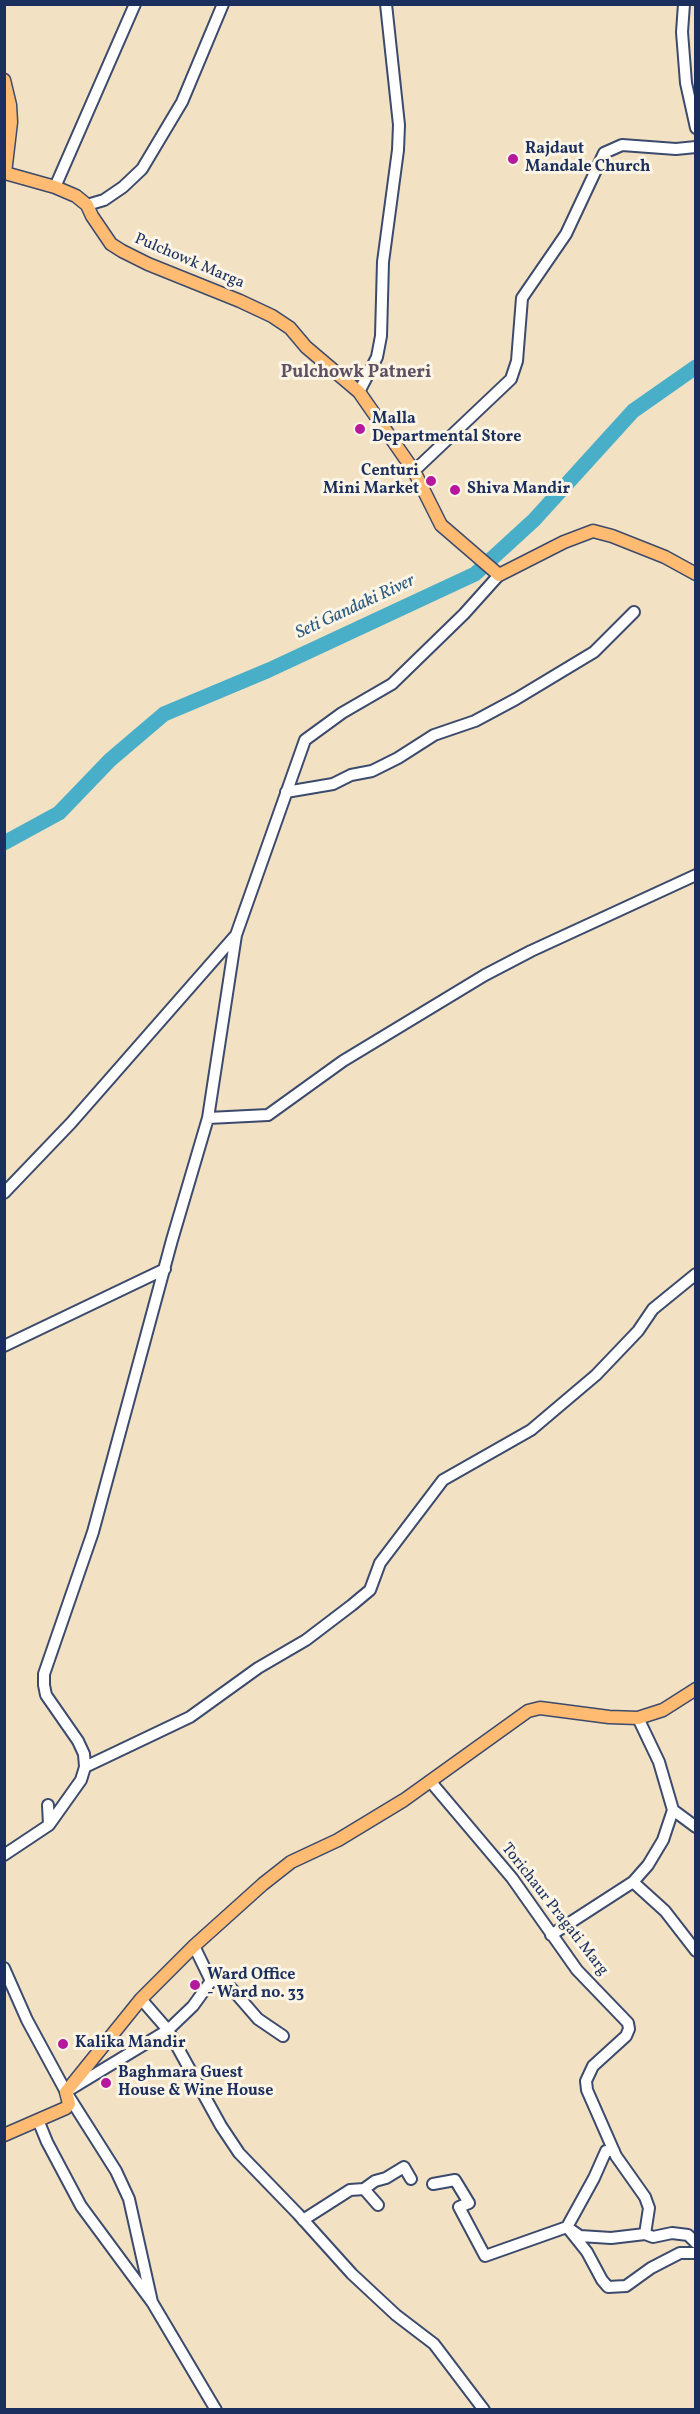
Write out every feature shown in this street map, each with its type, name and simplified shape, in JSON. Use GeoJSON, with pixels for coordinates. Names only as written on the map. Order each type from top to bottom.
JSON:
{"type":"FeatureCollection","features":[{"type":"Feature","properties":{"kind":"main road"},"geometry":{"type":"LineString","coordinates":[[4,80],[10,105],[11,122],[5,173],[54,187],[76,196],[87,204]]}},
{"type":"Feature","properties":{"kind":"main road","name":"Pulchowk Marga"},"geometry":{"type":"LineString","coordinates":[[87,204],[102,233],[122,252],[272,316],[290,328],[306,347],[359,392],[414,471],[441,525],[499,575]]}},
{"type":"Feature","properties":{"kind":"main road"},"geometry":{"type":"LineString","coordinates":[[499,575],[564,542],[593,531],[665,557],[696,574]]}},
{"type":"Feature","properties":{"kind":"main road"},"geometry":{"type":"LineString","coordinates":[[4,2135],[66,2108],[69,2104],[66,2092],[141,1999],[194,1946],[276,1872],[357,1829],[534,1708],[638,1718],[657,1713],[696,1689]]}},
{"type":"Feature","properties":{"kind":"street"},"geometry":{"type":"LineString","coordinates":[[54,187],[135,4]]}},
{"type":"Feature","properties":{"kind":"street"},"geometry":{"type":"LineString","coordinates":[[87,204],[104,200],[123,188],[141,169],[182,102],[223,4]]}},
{"type":"Feature","properties":{"kind":"street"},"geometry":{"type":"LineString","coordinates":[[359,392],[377,357],[381,336],[383,262],[398,150],[399,125],[386,4]]}},
{"type":"Feature","properties":{"kind":"street"},"geometry":{"type":"LineString","coordinates":[[684,4],[682,32],[687,83],[696,128]]}},
{"type":"Feature","properties":{"kind":"street"},"geometry":{"type":"LineString","coordinates":[[414,471],[511,379],[517,361],[522,298],[566,234],[604,153],[622,145],[676,149],[696,147]]}},
{"type":"Feature","properties":{"kind":"street"},"geometry":{"type":"LineString","coordinates":[[4,1856],[44,1830],[81,1780],[85,1767],[84,1755],[78,1742],[46,1695],[45,1674],[93,1532],[208,1118],[236,935],[305,740],[342,713],[392,684],[464,614],[499,575]]}},
{"type":"Feature","properties":{"kind":"street"},"geometry":{"type":"LineString","coordinates":[[286,792],[333,784],[351,775],[380,768],[428,738],[475,721],[594,652],[634,612]]}},
{"type":"Feature","properties":{"kind":"street"},"geometry":{"type":"LineString","coordinates":[[208,1118],[268,1115],[343,1061],[485,975],[531,951],[696,875]]}},
{"type":"Feature","properties":{"kind":"street"},"geometry":{"type":"LineString","coordinates":[[4,1193],[71,1123],[236,935]]}},
{"type":"Feature","properties":{"kind":"street"},"geometry":{"type":"LineString","coordinates":[[4,1346],[165,1269]]}},
{"type":"Feature","properties":{"kind":"street"},"geometry":{"type":"LineString","coordinates":[[85,1767],[190,1717],[258,1668],[306,1640],[352,1605],[370,1590],[380,1563],[443,1480],[531,1430],[597,1375],[638,1331],[653,1309],[696,1274]]}},
{"type":"Feature","properties":{"kind":"street"},"geometry":{"type":"LineString","coordinates":[[551,1935],[633,1882],[648,1865],[663,1840],[673,1810],[659,1762],[638,1718]]}},
{"type":"Feature","properties":{"kind":"street","name":"Torichaur Pragati Marg"},"geometry":{"type":"LineString","coordinates":[[430,1781],[512,1878],[577,1970],[628,2023],[629,2029],[626,2036],[593,2066],[586,2081],[587,2090],[621,2166],[645,2197],[649,2208],[645,2234]]}},
{"type":"Feature","properties":{"kind":"street"},"geometry":{"type":"LineString","coordinates":[[48,1805],[48,1825]]}},
{"type":"Feature","properties":{"kind":"street"},"geometry":{"type":"LineString","coordinates":[[673,1810],[696,1827]]}},
{"type":"Feature","properties":{"kind":"street"},"geometry":{"type":"LineString","coordinates":[[633,1882],[665,1911],[696,1951]]}},
{"type":"Feature","properties":{"kind":"street"},"geometry":{"type":"LineString","coordinates":[[194,1946],[212,1981]]}},
{"type":"Feature","properties":{"kind":"street"},"geometry":{"type":"LineString","coordinates":[[4,1968],[27,2020],[66,2092],[116,2171],[129,2199],[152,2302]]}},
{"type":"Feature","properties":{"kind":"street"},"geometry":{"type":"LineString","coordinates":[[66,2092],[168,2030],[193,2006],[212,1981]]}},
{"type":"Feature","properties":{"kind":"street"},"geometry":{"type":"LineString","coordinates":[[212,1981],[225,1981],[258,2019],[283,2037]]}},
{"type":"Feature","properties":{"kind":"street"},"geometry":{"type":"LineString","coordinates":[[141,1999],[168,2030],[221,2126],[239,2153],[352,2274],[396,2315],[434,2344],[484,2409]]}},
{"type":"Feature","properties":{"kind":"street"},"geometry":{"type":"LineString","coordinates":[[38,2120],[81,2206],[152,2302],[216,2409]]}},
{"type":"Feature","properties":{"kind":"street"},"geometry":{"type":"LineString","coordinates":[[434,2184],[455,2180],[469,2203],[459,2207],[485,2256],[567,2227],[606,2151],[614,2151]]}},
{"type":"Feature","properties":{"kind":"street"},"geometry":{"type":"LineString","coordinates":[[303,2220],[350,2190],[364,2189],[404,2167],[411,2179]]}},
{"type":"Feature","properties":{"kind":"street"},"geometry":{"type":"LineString","coordinates":[[364,2189],[378,2205]]}},
{"type":"Feature","properties":{"kind":"street"},"geometry":{"type":"LineString","coordinates":[[567,2227],[580,2236],[611,2238],[645,2234],[654,2237],[672,2233],[688,2235],[696,2243]]}},
{"type":"Feature","properties":{"kind":"street"},"geometry":{"type":"LineString","coordinates":[[567,2227],[587,2252],[608,2287],[626,2286],[651,2268],[680,2253],[696,2253]]}},
{"type":"Feature","properties":{"kind":"waterway","name":"Seti Gandaki River"},"geometry":{"type":"LineString","coordinates":[[4,843],[59,813],[110,760],[164,714],[269,670],[475,574],[534,520],[633,411],[696,367]]}},
{"type":"Feature","properties":{"kind":"place","name":"Rajdaut Mandale Church"},"geometry":{"type":"Point","coordinates":[513,159]}},
{"type":"Feature","properties":{"kind":"place","name":"Malla Departmental Store"},"geometry":{"type":"Point","coordinates":[360,429]}},
{"type":"Feature","properties":{"kind":"place","name":"Centuri Mini Market"},"geometry":{"type":"Point","coordinates":[431,481]}},
{"type":"Feature","properties":{"kind":"place","name":"Shiva Mandir"},"geometry":{"type":"Point","coordinates":[455,490]}},
{"type":"Feature","properties":{"kind":"place","name":"Ward Office - Ward no. 33"},"geometry":{"type":"Point","coordinates":[195,1985]}},
{"type":"Feature","properties":{"kind":"place","name":"Kalika Mandir"},"geometry":{"type":"Point","coordinates":[63,2044]}},
{"type":"Feature","properties":{"kind":"place","name":"Baghmara Guest House & Wine House"},"geometry":{"type":"Point","coordinates":[106,2083]}},
{"type":"Feature","properties":{"kind":"district","name":"Pulchowk Patneri"},"geometry":{"type":"Point","coordinates":[356,374]}}]}
